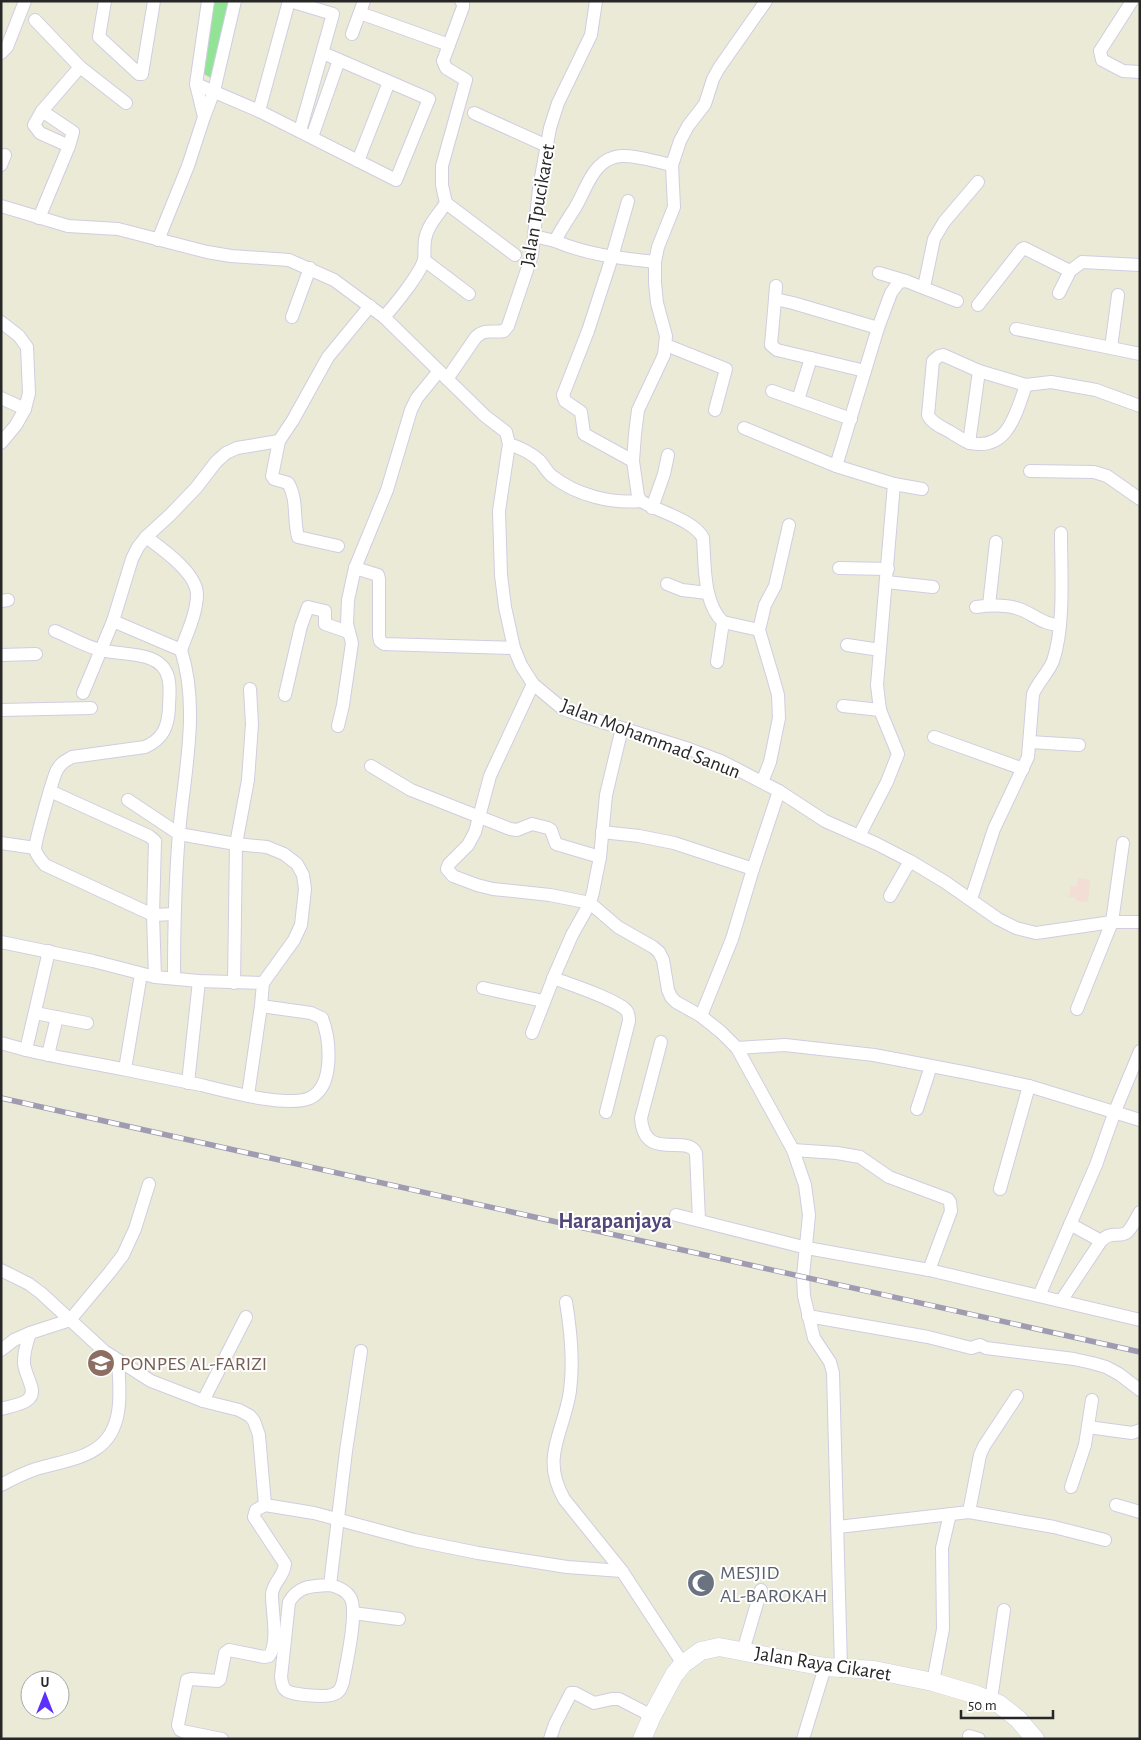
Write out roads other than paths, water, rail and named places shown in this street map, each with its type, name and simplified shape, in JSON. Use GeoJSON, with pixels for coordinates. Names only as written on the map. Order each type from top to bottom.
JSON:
{"type":"FeatureCollection","features":[{"type":"Feature","properties":{"kind":"main road","name":"Jalan Raya Cikaret"},"geometry":{"type":"LineString","coordinates":[[642,1739],[674,1675],[683,1664],[700,1651],[719,1647],[833,1668],[874,1670],[933,1682],[999,1704],[1018,1720],[1035,1739]]}},
{"type":"Feature","properties":{"kind":"street"},"geometry":{"type":"LineString","coordinates":[[1,53],[7,48],[25,1]]}},
{"type":"Feature","properties":{"kind":"street"},"geometry":{"type":"LineString","coordinates":[[104,1],[99,37],[139,74],[142,74],[154,1]]}},
{"type":"Feature","properties":{"kind":"street"},"geometry":{"type":"LineString","coordinates":[[204,117],[196,84],[208,1]]}},
{"type":"Feature","properties":{"kind":"street"},"geometry":{"type":"LineString","coordinates":[[158,240],[188,166],[214,91],[235,1]]}},
{"type":"Feature","properties":{"kind":"street"},"geometry":{"type":"LineString","coordinates":[[259,110],[290,1],[333,14],[300,131]]}},
{"type":"Feature","properties":{"kind":"street"},"geometry":{"type":"LineString","coordinates":[[461,1],[463,7],[443,61],[446,68],[466,80],[442,166],[442,185],[446,203],[515,255]]}},
{"type":"Feature","properties":{"kind":"street","name":"Jalan Tpucikaret"},"geometry":{"type":"LineString","coordinates":[[443,375],[482,332],[490,330],[504,331],[508,326],[532,256],[544,238],[539,188],[550,128],[558,103],[591,35],[596,1]]}},
{"type":"Feature","properties":{"kind":"street"},"geometry":{"type":"LineString","coordinates":[[647,505],[638,496],[633,461],[638,410],[664,355],[666,345],[666,336],[657,303],[655,262],[658,247],[674,207],[672,165],[680,141],[688,126],[705,104],[713,79],[719,68],[766,1]]}},
{"type":"Feature","properties":{"kind":"street"},"geometry":{"type":"LineString","coordinates":[[1132,1],[1100,50],[1100,55],[1102,60],[1123,71],[1140,72]]}},
{"type":"Feature","properties":{"kind":"street"},"geometry":{"type":"LineString","coordinates":[[352,34],[362,7],[449,45]]}},
{"type":"Feature","properties":{"kind":"street"},"geometry":{"type":"LineString","coordinates":[[35,20],[80,67],[126,102]]}},
{"type":"Feature","properties":{"kind":"street"},"geometry":{"type":"LineString","coordinates":[[196,84],[259,110],[396,180],[430,101],[429,99],[323,53]]}},
{"type":"Feature","properties":{"kind":"street"},"geometry":{"type":"LineString","coordinates":[[312,137],[339,60]]}},
{"type":"Feature","properties":{"kind":"street"},"geometry":{"type":"LineString","coordinates":[[69,146],[40,133],[34,125],[42,111],[80,67]]}},
{"type":"Feature","properties":{"kind":"street"},"geometry":{"type":"LineString","coordinates":[[358,161],[389,82]]}},
{"type":"Feature","properties":{"kind":"street"},"geometry":{"type":"LineString","coordinates":[[39,218],[73,132],[42,111]]}},
{"type":"Feature","properties":{"kind":"street"},"geometry":{"type":"LineString","coordinates":[[474,113],[547,146]]}},
{"type":"Feature","properties":{"kind":"street"},"geometry":{"type":"LineString","coordinates":[[655,262],[596,255],[544,238],[576,207],[592,175],[604,163],[614,157],[623,156],[672,165]]}},
{"type":"Feature","properties":{"kind":"street"},"geometry":{"type":"LineString","coordinates":[[924,287],[934,239],[944,222],[978,182]]}},
{"type":"Feature","properties":{"kind":"street"},"geometry":{"type":"LineString","coordinates":[[628,201],[588,331],[563,395],[565,401],[581,412],[584,434],[633,461]]}},
{"type":"Feature","properties":{"kind":"street"},"geometry":{"type":"LineString","coordinates":[[384,317],[403,294],[424,260],[425,240],[428,230],[446,203]]}},
{"type":"Feature","properties":{"kind":"street"},"geometry":{"type":"LineString","coordinates":[[1,206],[77,228],[118,229],[207,252],[231,256],[289,260],[334,280],[384,317],[485,416],[506,432],[509,444],[531,454],[551,475],[580,492],[595,497],[647,505],[692,526],[700,532],[703,538],[708,593],[715,612],[723,622],[759,630]]}},
{"type":"Feature","properties":{"kind":"street"},"geometry":{"type":"LineString","coordinates":[[978,305],[1024,248],[1070,272]]}},
{"type":"Feature","properties":{"kind":"street"},"geometry":{"type":"LineString","coordinates":[[424,260],[469,294]]}},
{"type":"Feature","properties":{"kind":"street"},"geometry":{"type":"LineString","coordinates":[[1059,292],[1070,272],[1082,262],[1140,265]]}},
{"type":"Feature","properties":{"kind":"street"},"geometry":{"type":"LineString","coordinates":[[292,317],[310,268]]}},
{"type":"Feature","properties":{"kind":"street"},"geometry":{"type":"LineString","coordinates":[[878,273],[924,287],[957,301]]}},
{"type":"Feature","properties":{"kind":"street"},"geometry":{"type":"LineString","coordinates":[[836,466],[878,328],[891,292],[899,282],[906,281]]}},
{"type":"Feature","properties":{"kind":"street"},"geometry":{"type":"LineString","coordinates":[[865,371],[776,350],[771,345],[776,293],[793,303],[878,328]]}},
{"type":"Feature","properties":{"kind":"street"},"geometry":{"type":"LineString","coordinates":[[1111,348],[1118,295]]}},
{"type":"Feature","properties":{"kind":"street"},"geometry":{"type":"LineString","coordinates":[[338,546],[298,537],[290,486],[288,482],[274,479],[272,476],[279,441],[293,420],[328,357],[370,306]]}},
{"type":"Feature","properties":{"kind":"street"},"geometry":{"type":"LineString","coordinates":[[1,322],[19,336],[27,347],[29,393],[25,409],[16,425],[1,443]]}},
{"type":"Feature","properties":{"kind":"street"},"geometry":{"type":"LineString","coordinates":[[1016,329],[1140,354]]}},
{"type":"Feature","properties":{"kind":"street"},"geometry":{"type":"LineString","coordinates":[[666,345],[726,369],[715,410]]}},
{"type":"Feature","properties":{"kind":"street"},"geometry":{"type":"LineString","coordinates":[[1026,386],[1013,422],[1001,437],[989,442],[969,443],[930,419],[928,412],[933,361],[938,356],[943,355],[979,371],[1026,386],[1051,382],[1096,390],[1140,406]]}},
{"type":"Feature","properties":{"kind":"street"},"geometry":{"type":"LineString","coordinates":[[798,400],[810,358]]}},
{"type":"Feature","properties":{"kind":"street"},"geometry":{"type":"LineString","coordinates":[[969,443],[979,371]]}},
{"type":"Feature","properties":{"kind":"street"},"geometry":{"type":"LineString","coordinates":[[338,726],[352,643],[347,624],[348,600],[356,568],[387,490],[414,404],[417,398],[443,375]]}},
{"type":"Feature","properties":{"kind":"street"},"geometry":{"type":"LineString","coordinates":[[772,391],[851,419]]}},
{"type":"Feature","properties":{"kind":"street"},"geometry":{"type":"LineString","coordinates":[[1,398],[25,409]]}},
{"type":"Feature","properties":{"kind":"street"},"geometry":{"type":"LineString","coordinates":[[744,428],[836,466],[894,484],[922,489]]}},
{"type":"Feature","properties":{"kind":"street"},"geometry":{"type":"LineString","coordinates":[[83,693],[110,629],[132,559],[138,547],[196,488],[216,462],[226,453],[236,448],[279,441]]}},
{"type":"Feature","properties":{"kind":"street","name":"Jalan Mohammad Sanun"},"geometry":{"type":"LineString","coordinates":[[509,444],[501,486],[499,511],[505,607],[514,648],[521,665],[533,684],[562,708],[721,761],[779,791],[825,821],[910,861],[972,899],[998,919],[1016,928],[1036,932],[1112,922],[1140,922]]}},
{"type":"Feature","properties":{"kind":"street"},"geometry":{"type":"LineString","coordinates":[[647,505],[664,474],[668,455]]}},
{"type":"Feature","properties":{"kind":"street"},"geometry":{"type":"LineString","coordinates":[[1030,471],[1094,472],[1108,476],[1140,499]]}},
{"type":"Feature","properties":{"kind":"street"},"geometry":{"type":"LineString","coordinates":[[859,836],[898,757],[896,747],[880,710],[877,685],[894,484]]}},
{"type":"Feature","properties":{"kind":"street"},"geometry":{"type":"LineString","coordinates":[[762,782],[770,762],[779,718],[778,695],[774,677],[759,630],[765,605],[775,586],[789,525]]}},
{"type":"Feature","properties":{"kind":"street"},"geometry":{"type":"LineString","coordinates":[[972,899],[994,829],[1028,757],[1033,694],[1053,660],[1060,625],[1061,534]]}},
{"type":"Feature","properties":{"kind":"street"},"geometry":{"type":"LineString","coordinates":[[146,537],[189,574],[197,593],[181,650],[188,680],[190,736],[179,834],[164,914],[155,977]]}},
{"type":"Feature","properties":{"kind":"street"},"geometry":{"type":"LineString","coordinates":[[990,605],[996,542]]}},
{"type":"Feature","properties":{"kind":"street"},"geometry":{"type":"LineString","coordinates":[[356,568],[378,575],[380,579],[380,641],[390,645],[514,648]]}},
{"type":"Feature","properties":{"kind":"street"},"geometry":{"type":"LineString","coordinates":[[839,568],[887,575],[933,587]]}},
{"type":"Feature","properties":{"kind":"street"},"geometry":{"type":"LineString","coordinates":[[667,584],[682,590],[708,593]]}},
{"type":"Feature","properties":{"kind":"street"},"geometry":{"type":"LineString","coordinates":[[976,607],[1005,605],[1020,609],[1053,625],[1060,625]]}},
{"type":"Feature","properties":{"kind":"street"},"geometry":{"type":"LineString","coordinates":[[285,695],[301,626],[308,607],[325,611],[324,623],[326,625],[348,632]]}},
{"type":"Feature","properties":{"kind":"street"},"geometry":{"type":"LineString","coordinates":[[717,662],[723,622]]}},
{"type":"Feature","properties":{"kind":"street"},"geometry":{"type":"LineString","coordinates":[[110,629],[181,650]]}},
{"type":"Feature","properties":{"kind":"street"},"geometry":{"type":"LineString","coordinates":[[55,631],[100,650],[138,655],[154,659],[160,663],[169,679],[168,720],[166,729],[154,744],[145,748],[72,758],[62,762],[57,770],[50,791],[35,848],[38,858],[45,865],[164,914]]}},
{"type":"Feature","properties":{"kind":"street"},"geometry":{"type":"LineString","coordinates":[[847,646],[880,650]]}},
{"type":"Feature","properties":{"kind":"street"},"geometry":{"type":"LineString","coordinates":[[1,655],[36,654]]}},
{"type":"Feature","properties":{"kind":"street"},"geometry":{"type":"LineString","coordinates":[[533,684],[490,776],[480,818],[472,839],[449,864],[447,869],[452,876],[493,889],[550,895],[590,904],[618,927],[659,952],[663,960],[671,997],[676,1002],[701,1016],[737,1048],[793,1150],[805,1185],[809,1215],[803,1276],[804,1296],[814,1338],[830,1362],[833,1373],[838,1528],[833,1668],[803,1739]]}},
{"type":"Feature","properties":{"kind":"street"},"geometry":{"type":"LineString","coordinates":[[234,983],[236,844],[248,780],[252,724],[250,689]]}},
{"type":"Feature","properties":{"kind":"street"},"geometry":{"type":"LineString","coordinates":[[843,706],[880,710]]}},
{"type":"Feature","properties":{"kind":"street"},"geometry":{"type":"LineString","coordinates":[[1,710],[91,708]]}},
{"type":"Feature","properties":{"kind":"street"},"geometry":{"type":"LineString","coordinates":[[532,1033],[543,1001],[572,934],[590,904],[600,857],[606,795],[622,728]]}},
{"type":"Feature","properties":{"kind":"street"},"geometry":{"type":"LineString","coordinates":[[934,737],[1023,769]]}},
{"type":"Feature","properties":{"kind":"street"},"geometry":{"type":"LineString","coordinates":[[1030,742],[1079,745]]}},
{"type":"Feature","properties":{"kind":"street"},"geometry":{"type":"LineString","coordinates":[[371,766],[411,790],[480,818],[513,830],[528,824],[548,828],[551,830],[556,844],[600,857]]}},
{"type":"Feature","properties":{"kind":"street"},"geometry":{"type":"LineString","coordinates":[[50,791],[152,838],[155,845],[174,978]]}},
{"type":"Feature","properties":{"kind":"street"},"geometry":{"type":"LineString","coordinates":[[701,1016],[732,939],[779,791]]}},
{"type":"Feature","properties":{"kind":"street"},"geometry":{"type":"LineString","coordinates":[[128,800],[179,834],[236,844],[267,847],[284,854],[297,864],[304,875],[305,889],[301,925],[294,940],[262,984],[262,1006],[248,1096]]}},
{"type":"Feature","properties":{"kind":"street"},"geometry":{"type":"LineString","coordinates":[[602,832],[639,836],[674,843],[753,869]]}},
{"type":"Feature","properties":{"kind":"street"},"geometry":{"type":"LineString","coordinates":[[1,843],[35,848]]}},
{"type":"Feature","properties":{"kind":"street"},"geometry":{"type":"LineString","coordinates":[[1077,1009],[1112,922],[1123,843]]}},
{"type":"Feature","properties":{"kind":"street"},"geometry":{"type":"LineString","coordinates":[[890,896],[910,861]]}},
{"type":"Feature","properties":{"kind":"street"},"geometry":{"type":"LineString","coordinates":[[1,942],[49,951],[155,977],[262,984]]}},
{"type":"Feature","properties":{"kind":"street"},"geometry":{"type":"LineString","coordinates":[[26,1050],[49,951]]}},
{"type":"Feature","properties":{"kind":"street"},"geometry":{"type":"LineString","coordinates":[[556,972],[621,1006],[629,1015],[606,1112]]}},
{"type":"Feature","properties":{"kind":"street"},"geometry":{"type":"LineString","coordinates":[[125,1070],[141,974]]}},
{"type":"Feature","properties":{"kind":"street"},"geometry":{"type":"LineString","coordinates":[[188,1083],[199,981]]}},
{"type":"Feature","properties":{"kind":"street"},"geometry":{"type":"LineString","coordinates":[[483,988],[543,1001]]}},
{"type":"Feature","properties":{"kind":"street"},"geometry":{"type":"LineString","coordinates":[[1,1043],[48,1055],[248,1096],[286,1100],[309,1098],[318,1092],[328,1073],[328,1052],[325,1025],[322,1018],[311,1013],[262,1006]]}},
{"type":"Feature","properties":{"kind":"street"},"geometry":{"type":"LineString","coordinates":[[35,1013],[87,1023]]}},
{"type":"Feature","properties":{"kind":"street"},"geometry":{"type":"LineString","coordinates":[[48,1055],[56,1017]]}},
{"type":"Feature","properties":{"kind":"street"},"geometry":{"type":"LineString","coordinates":[[661,1042],[641,1118],[642,1129],[647,1137],[656,1142],[667,1146],[690,1145],[694,1148],[696,1153],[699,1220]]}},
{"type":"Feature","properties":{"kind":"street"},"geometry":{"type":"LineString","coordinates":[[737,1048],[784,1045],[874,1055],[1029,1086],[1140,1120]]}},
{"type":"Feature","properties":{"kind":"street"},"geometry":{"type":"LineString","coordinates":[[1040,1296],[1096,1165],[1140,1051]]}},
{"type":"Feature","properties":{"kind":"street"},"geometry":{"type":"LineString","coordinates":[[917,1109],[931,1066]]}},
{"type":"Feature","properties":{"kind":"street"},"geometry":{"type":"LineString","coordinates":[[1000,1189],[1029,1086]]}},
{"type":"Feature","properties":{"kind":"street"},"geometry":{"type":"LineString","coordinates":[[793,1150],[860,1157],[889,1177],[948,1199],[951,1210],[929,1270]]}},
{"type":"Feature","properties":{"kind":"street"},"geometry":{"type":"LineString","coordinates":[[1,1350],[14,1340],[30,1332],[70,1320],[123,1255],[135,1229],[149,1184]]}},
{"type":"Feature","properties":{"kind":"street"},"geometry":{"type":"LineString","coordinates":[[1061,1301],[1101,1241],[1109,1235],[1125,1234],[1140,1212]]}},
{"type":"Feature","properties":{"kind":"street"},"geometry":{"type":"LineString","coordinates":[[676,1215],[807,1248],[929,1270],[1140,1320]]}},
{"type":"Feature","properties":{"kind":"street"},"geometry":{"type":"LineString","coordinates":[[1070,1224],[1101,1241]]}},
{"type":"Feature","properties":{"kind":"street"},"geometry":{"type":"LineString","coordinates":[[1,1270],[29,1284],[104,1351],[151,1381],[203,1401],[238,1410],[250,1416],[259,1435],[265,1505]]}},
{"type":"Feature","properties":{"kind":"street"},"geometry":{"type":"LineString","coordinates":[[566,1302],[571,1333],[572,1363],[570,1393],[554,1450],[553,1471],[557,1486],[564,1499],[622,1571],[683,1664]]}},
{"type":"Feature","properties":{"kind":"street"},"geometry":{"type":"LineString","coordinates":[[808,1316],[928,1337],[971,1348],[980,1345],[986,1348],[1092,1363],[1106,1367],[1140,1390]]}},
{"type":"Feature","properties":{"kind":"street"},"geometry":{"type":"LineString","coordinates":[[203,1401],[246,1317]]}},
{"type":"Feature","properties":{"kind":"street"},"geometry":{"type":"LineString","coordinates":[[1,1409],[25,1402],[30,1399],[32,1394],[24,1363],[24,1351],[30,1332]]}},
{"type":"Feature","properties":{"kind":"street"},"geometry":{"type":"LineString","coordinates":[[330,1585],[346,1451],[361,1351]]}},
{"type":"Feature","properties":{"kind":"street"},"geometry":{"type":"LineString","coordinates":[[1,1485],[34,1470],[80,1458],[93,1452],[106,1442],[115,1426],[118,1411],[120,1390],[118,1361]]}},
{"type":"Feature","properties":{"kind":"street"},"geometry":{"type":"LineString","coordinates":[[969,1512],[980,1455],[1017,1396]]}},
{"type":"Feature","properties":{"kind":"street"},"geometry":{"type":"LineString","coordinates":[[1071,1486],[1085,1445],[1092,1400]]}},
{"type":"Feature","properties":{"kind":"street"},"geometry":{"type":"LineString","coordinates":[[1088,1427],[1132,1434],[1140,1430]]}},
{"type":"Feature","properties":{"kind":"street"},"geometry":{"type":"LineString","coordinates":[[222,1739],[182,1731],[178,1725],[187,1680],[218,1681],[226,1653],[229,1650],[264,1657],[269,1656],[272,1652],[274,1630],[272,1591],[282,1576],[285,1564],[254,1517],[256,1510],[265,1505],[314,1512],[414,1540],[478,1553],[549,1565],[622,1571]]}},
{"type":"Feature","properties":{"kind":"street"},"geometry":{"type":"LineString","coordinates":[[1116,1505],[1140,1512]]}},
{"type":"Feature","properties":{"kind":"street"},"geometry":{"type":"LineString","coordinates":[[838,1528],[969,1512],[1054,1527],[1105,1540]]}},
{"type":"Feature","properties":{"kind":"street"},"geometry":{"type":"LineString","coordinates":[[933,1682],[943,1629],[942,1548],[950,1514]]}},
{"type":"Feature","properties":{"kind":"street"},"geometry":{"type":"LineString","coordinates":[[330,1585],[340,1588],[351,1597],[354,1614],[343,1682],[340,1690],[328,1697],[294,1693],[286,1690],[282,1685],[280,1677],[289,1602],[294,1593],[303,1588],[330,1585]]}},
{"type":"Feature","properties":{"kind":"street"},"geometry":{"type":"LineString","coordinates":[[743,1651],[760,1590]]}},
{"type":"Feature","properties":{"kind":"street"},"geometry":{"type":"LineString","coordinates":[[990,1700],[1004,1610]]}},
{"type":"Feature","properties":{"kind":"street"},"geometry":{"type":"LineString","coordinates":[[354,1614],[399,1619]]}},
{"type":"Feature","properties":{"kind":"street"},"geometry":{"type":"LineString","coordinates":[[550,1739],[555,1724],[571,1693],[594,1702],[619,1699],[652,1716]]}},
{"type":"Feature","properties":{"kind":"railway"},"geometry":{"type":"LineString","coordinates":[[1,1098],[1140,1352]]}},
{"type":"Feature","properties":{"kind":"place","name":"PONPES AL-FARIZI"},"geometry":{"type":"Point","coordinates":[101,1363]}},
{"type":"Feature","properties":{"kind":"place","name":"MESJID AL-BAROKAH"},"geometry":{"type":"Point","coordinates":[701,1583]}},
{"type":"Feature","properties":{"kind":"district","name":"Harapanjaya"},"geometry":{"type":"Point","coordinates":[615,1220]}}]}
